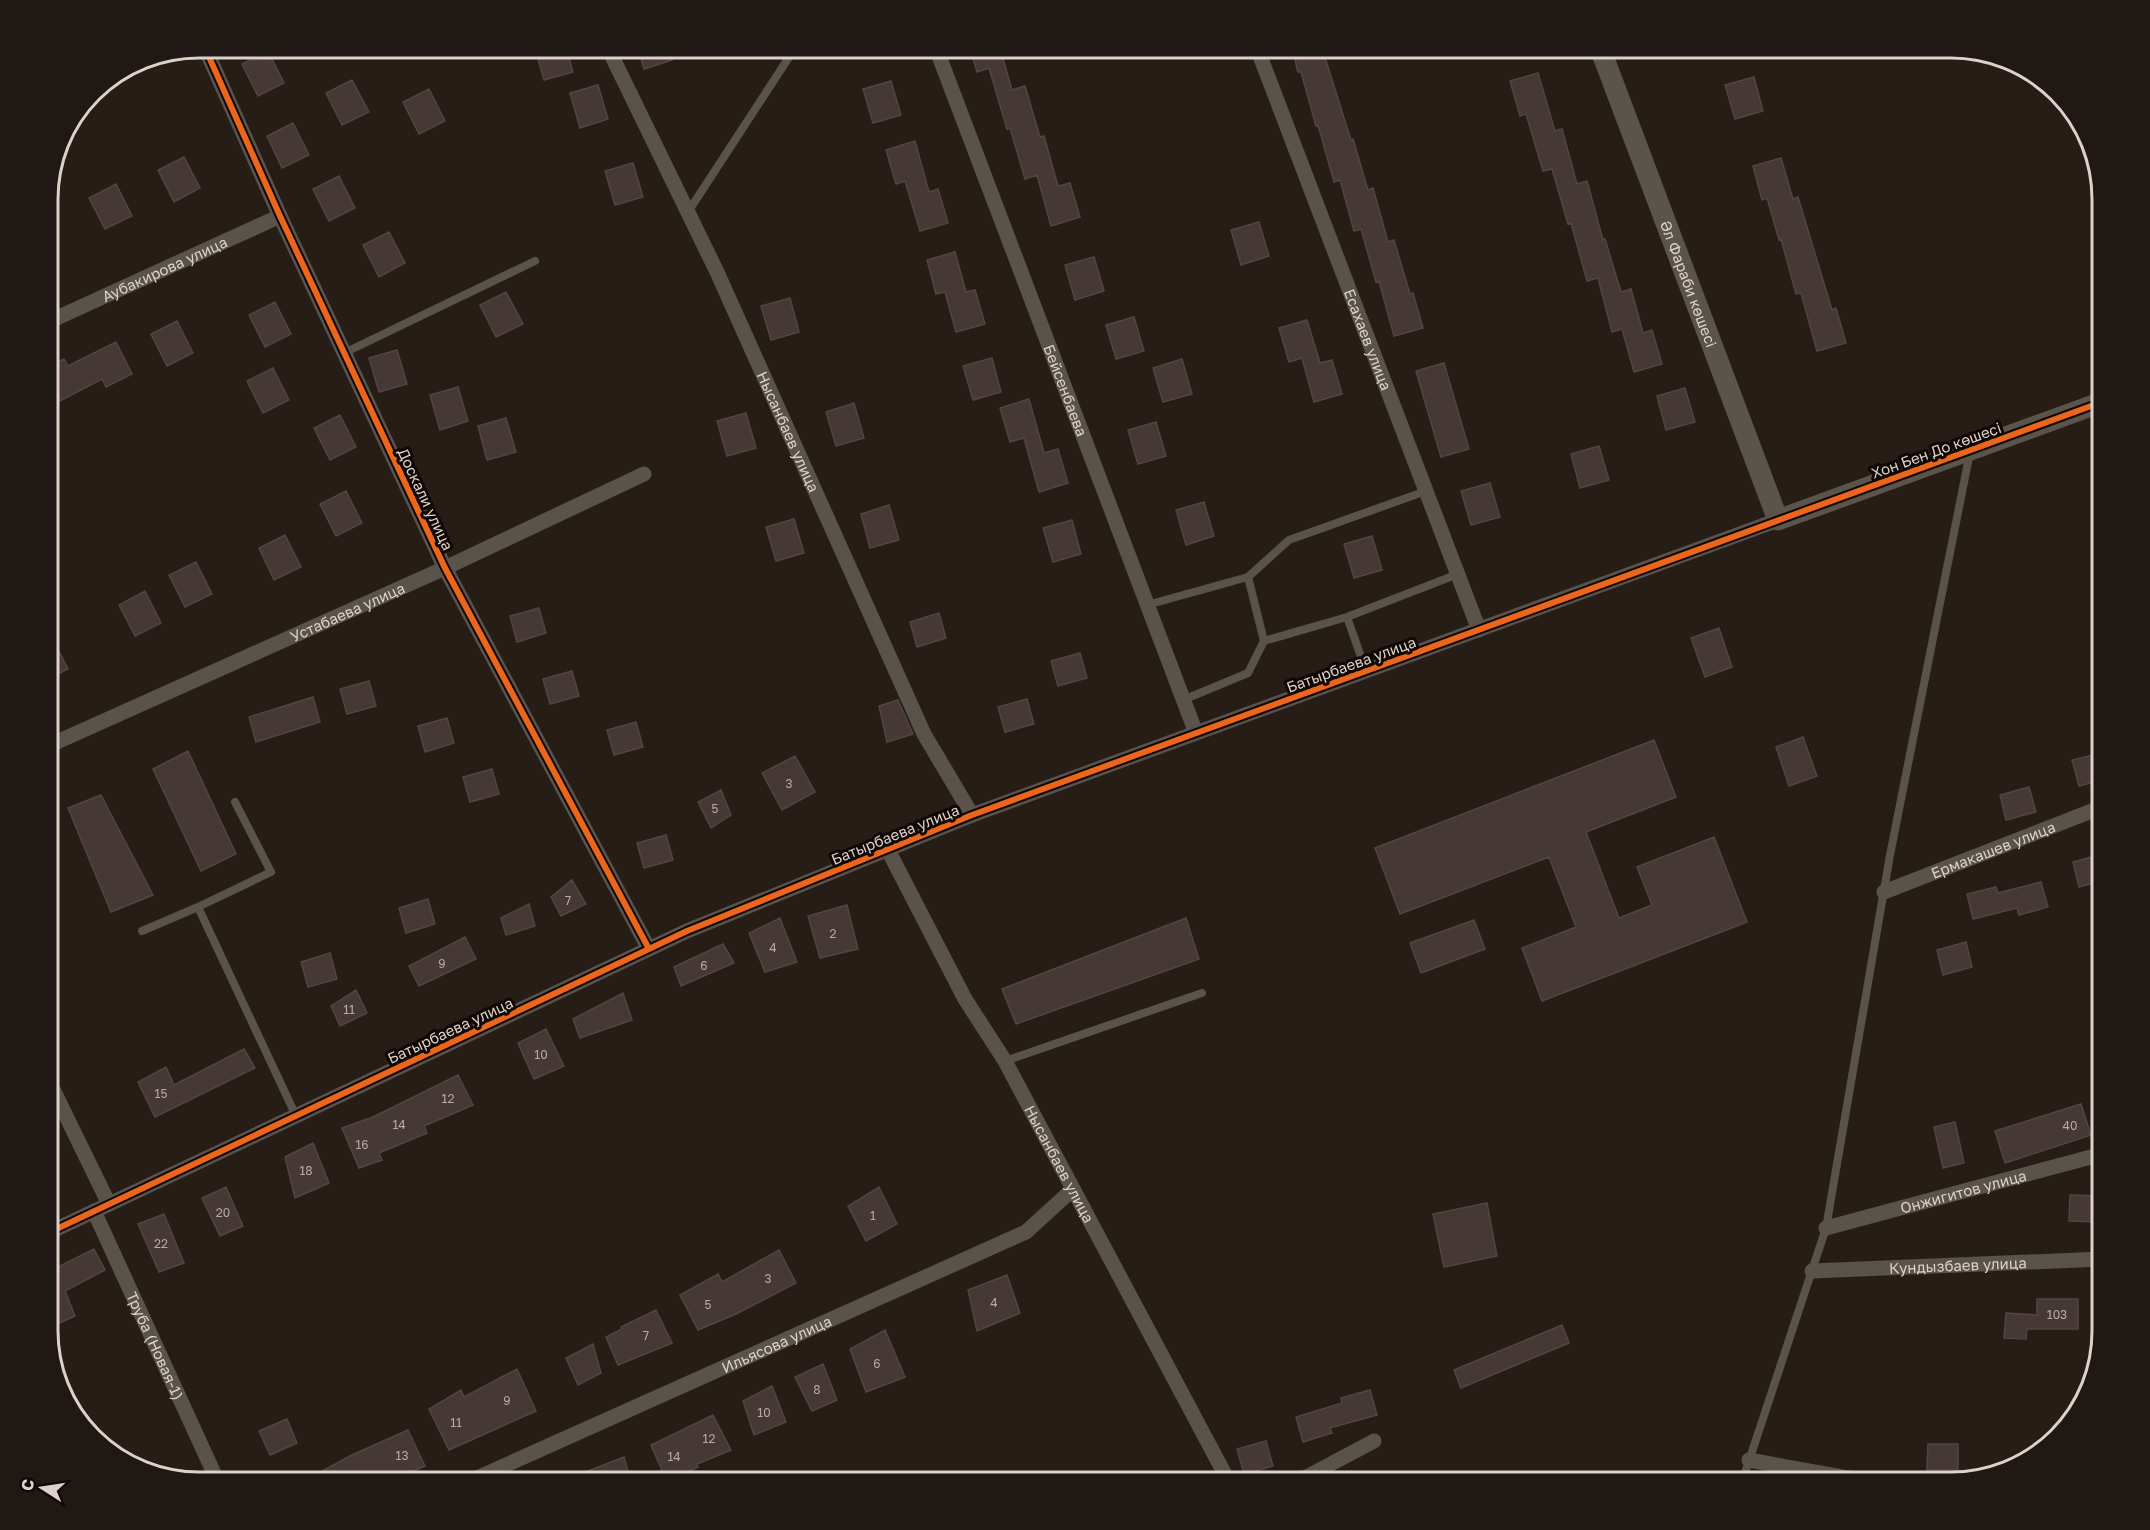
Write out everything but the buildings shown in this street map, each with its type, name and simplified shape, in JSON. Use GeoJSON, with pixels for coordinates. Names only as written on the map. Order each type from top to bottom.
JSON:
{"type":"FeatureCollection","features":[{"type":"Feature","properties":{"kind":"street","name":"Доскали улица"},"geometry":{"type":"LineString","coordinates":[[210,58],[280,216],[445,568],[649,949]]}},
{"type":"Feature","properties":{"kind":"street","name":"Нысанбаев улица"},"geometry":{"type":"LineString","coordinates":[[614,58],[717,272],[924,734],[972,815]]}},
{"type":"Feature","properties":{"kind":"street","name":"Бейсенбаева"},"geometry":{"type":"LineString","coordinates":[[940,58],[1196,733]]}},
{"type":"Feature","properties":{"kind":"street","name":"Есахаев улица"},"geometry":{"type":"LineString","coordinates":[[1261,58],[1479,630]]}},
{"type":"Feature","properties":{"kind":"street","name":"Әл Фараби көшесі"},"geometry":{"type":"LineString","coordinates":[[1604,58],[1778,520]]}},
{"type":"Feature","properties":{"kind":"street","name":"Аубакирова улица"},"geometry":{"type":"LineString","coordinates":[[59,317],[280,216]]}},
{"type":"Feature","properties":{"kind":"street","name":"Хон Бен До көшесі"},"geometry":{"type":"LineString","coordinates":[[1778,520],[2092,406]]}},
{"type":"Feature","properties":{"kind":"street","name":"Устабаева улица"},"geometry":{"type":"LineString","coordinates":[[59,742],[445,568],[644,474]]}},
{"type":"Feature","properties":{"kind":"street","name":"Батырбаева улица"},"geometry":{"type":"LineString","coordinates":[[59,1228],[687,931],[972,815],[1778,520]]}},
{"type":"Feature","properties":{"kind":"street","name":"Ермакашев улица"},"geometry":{"type":"LineString","coordinates":[[1884,892],[2092,811]]}},
{"type":"Feature","properties":{"kind":"street","name":"Нысанбаев улица"},"geometry":{"type":"LineString","coordinates":[[888,850],[965,999],[1005,1061],[1224,1472]]}},
{"type":"Feature","properties":{"kind":"street"},"geometry":{"type":"LineString","coordinates":[[59,1102],[109,1204]]}},
{"type":"Feature","properties":{"kind":"street","name":"Онжигитов улица"},"geometry":{"type":"LineString","coordinates":[[1826,1228],[2092,1157]]}},
{"type":"Feature","properties":{"kind":"street","name":"Ильясова улица"},"geometry":{"type":"LineString","coordinates":[[490,1472],[1026,1232],[1072,1190]]}},
{"type":"Feature","properties":{"kind":"street","name":"Труба (Новая-1)"},"geometry":{"type":"LineString","coordinates":[[94,1211],[213,1472]]}},
{"type":"Feature","properties":{"kind":"street","name":"Кундызбаев улица"},"geometry":{"type":"LineString","coordinates":[[1812,1271],[2092,1259]]}},
{"type":"Feature","properties":{"kind":"street"},"geometry":{"type":"LineString","coordinates":[[1316,1472],[1374,1442]]}},
{"type":"Feature","properties":{"kind":"street"},"geometry":{"type":"LineString","coordinates":[[1749,1460],[1814,1472]]}},
{"type":"Feature","properties":{"kind":"lane"},"geometry":{"type":"LineString","coordinates":[[688,212],[788,58]]}},
{"type":"Feature","properties":{"kind":"lane"},"geometry":{"type":"LineString","coordinates":[[344,353],[535,261]]}},
{"type":"Feature","properties":{"kind":"lane"},"geometry":{"type":"LineString","coordinates":[[1745,1472],[1826,1228],[1884,892],[1971,450]]}},
{"type":"Feature","properties":{"kind":"lane"},"geometry":{"type":"LineString","coordinates":[[1147,606],[1248,577],[1289,540],[1426,491]]}},
{"type":"Feature","properties":{"kind":"lane"},"geometry":{"type":"LineString","coordinates":[[1264,641],[1347,617],[1458,574]]}},
{"type":"Feature","properties":{"kind":"lane"},"geometry":{"type":"LineString","coordinates":[[1183,700],[1248,673],[1264,641],[1248,577]]}},
{"type":"Feature","properties":{"kind":"lane"},"geometry":{"type":"LineString","coordinates":[[1347,617],[1366,671]]}},
{"type":"Feature","properties":{"kind":"lane"},"geometry":{"type":"LineString","coordinates":[[142,931],[271,872],[235,802]]}},
{"type":"Feature","properties":{"kind":"lane"},"geometry":{"type":"LineString","coordinates":[[198,907],[296,1116]]}},
{"type":"Feature","properties":{"kind":"lane"},"geometry":{"type":"LineString","coordinates":[[1005,1061],[1202,993]]}},
{"type":"Feature","properties":{"kind":"cycle path"},"geometry":{"type":"LineString","coordinates":[[209,58],[280,216],[445,568],[649,949]]}},
{"type":"Feature","properties":{"kind":"cycle path"},"geometry":{"type":"LineString","coordinates":[[59,1228],[687,931],[972,815],[2092,406]]}}]}
